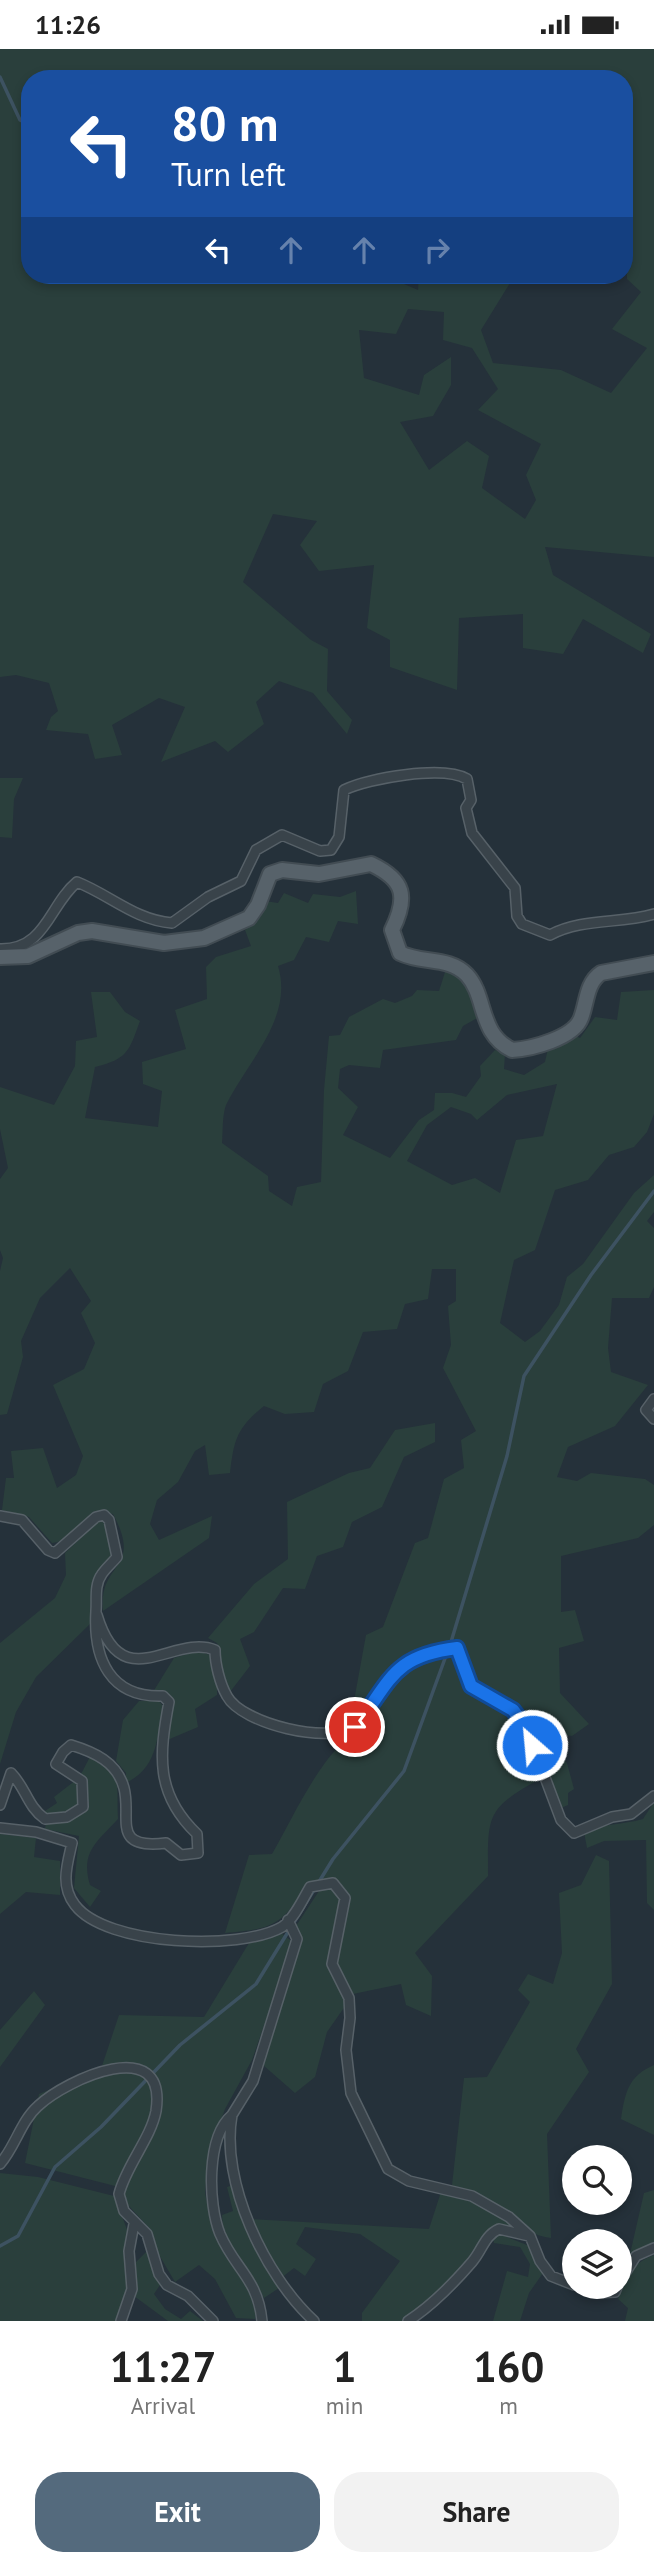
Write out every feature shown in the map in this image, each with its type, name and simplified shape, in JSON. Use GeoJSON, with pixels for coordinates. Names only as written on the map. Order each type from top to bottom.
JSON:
{"type":"FeatureCollection","features":[{"type":"Feature","properties":{"kind":"main road"},"geometry":{"type":"LineString","coordinates":[[0,957],[28,956],[78,933],[92,931],[164,943],[204,938],[249,918],[258,905],[270,874],[282,870],[319,874],[371,864],[396,878],[400,885],[399,911],[392,930],[400,953],[414,960],[443,961],[470,978],[494,1036],[512,1050],[572,1031],[580,1021],[594,978],[601,973],[654,963]]}},
{"type":"Feature","properties":{"kind":"street"},"geometry":{"type":"LineString","coordinates":[[0,949],[23,946],[54,915],[68,890],[76,882],[131,912],[153,921],[172,923],[208,897],[241,881],[256,850],[282,835],[320,851],[331,850],[339,837],[344,790],[367,782],[441,772],[458,774],[467,779],[471,800],[466,808],[472,833],[515,888],[517,916],[522,924],[550,935],[587,922],[629,921],[654,914]]}},
{"type":"Feature","properties":{"kind":"street"},"geometry":{"type":"LineString","coordinates":[[654,1399],[646,1410],[654,1419]]}},
{"type":"Feature","properties":{"kind":"street"},"geometry":{"type":"LineString","coordinates":[[0,1516],[22,1520],[48,1550],[55,1553],[96,1517],[104,1515],[108,1520],[117,1557],[100,1575],[94,1628],[97,1640],[114,1683],[131,1694],[163,1696],[169,1702],[161,1744],[162,1768],[168,1795],[181,1819],[197,1834],[198,1853],[181,1855],[166,1843],[146,1846],[131,1837],[126,1829],[124,1789],[112,1765],[93,1752],[71,1745],[56,1764],[82,1781],[83,1807],[67,1817],[45,1819],[32,1809],[22,1784],[11,1773],[0,1805]]}},
{"type":"Feature","properties":{"kind":"street"},"geometry":{"type":"LineString","coordinates":[[96,1610],[103,1634],[118,1651],[141,1660],[204,1645],[215,1650],[215,1662],[227,1697],[242,1711],[269,1725],[300,1731],[335,1733],[355,1727],[395,1671],[439,1650],[457,1648],[471,1686],[513,1710],[526,1727],[561,1820],[574,1833],[612,1817],[631,1814],[654,1796]]}},
{"type":"Feature","properties":{"kind":"street"},"geometry":{"type":"LineString","coordinates":[[0,1828],[36,1832],[72,1843],[64,1881],[76,1906],[104,1926],[136,1936],[186,1941],[227,1940],[282,1926],[310,1887],[333,1883],[345,1898],[332,1964],[349,1998],[346,2050],[351,2093],[388,2169],[409,2181],[472,2196],[509,2217],[530,2236],[551,2276],[562,2280]]}},
{"type":"Feature","properties":{"kind":"street"},"geometry":{"type":"LineString","coordinates":[[262,2321],[260,2299],[220,2234],[214,2205],[213,2156],[226,2120],[253,2081],[297,1939],[288,1920]]}},
{"type":"Feature","properties":{"kind":"street"},"geometry":{"type":"LineString","coordinates":[[0,2164],[37,2106],[68,2086],[96,2072],[129,2066],[146,2072],[156,2087],[156,2113],[118,2194],[124,2211],[134,2224],[147,2234],[159,2274],[167,2285],[188,2296],[213,2321]]}},
{"type":"Feature","properties":{"kind":"street"},"geometry":{"type":"LineString","coordinates":[[232,2115],[231,2158],[247,2217],[281,2286],[314,2321]]}},
{"type":"Feature","properties":{"kind":"street"},"geometry":{"type":"LineString","coordinates":[[121,2321],[132,2289],[129,2251],[134,2224]]}},
{"type":"Feature","properties":{"kind":"street"},"geometry":{"type":"LineString","coordinates":[[408,2321],[441,2297],[475,2258],[488,2234],[499,2229],[530,2236]]}},
{"type":"Feature","properties":{"kind":"street"},"geometry":{"type":"LineString","coordinates":[[632,2262],[636,2256],[654,2248]]}},
{"type":"Feature","properties":{"kind":"green space"},"geometry":{"type":"Polygon","coordinates":[[[0,49],[654,49],[654,557],[545,547],[553,575],[651,634],[643,653],[583,619],[563,654],[523,648],[523,614],[459,618],[457,690],[390,667],[390,640],[367,628],[374,565],[319,571],[300,545],[317,521],[273,514],[243,582],[311,640],[328,649],[327,691],[352,720],[347,734],[313,693],[279,681],[256,702],[264,724],[228,752],[215,741],[161,762],[185,707],[159,698],[112,725],[122,755],[95,759],[88,734],[46,730],[51,717],[58,711],[49,683],[16,675],[0,677],[0,49]],[[408,309],[396,334],[359,330],[364,378],[419,395],[424,375],[451,357],[451,385],[433,416],[400,422],[429,470],[467,441],[489,456],[482,488],[525,519],[536,500],[526,475],[541,444],[478,410],[498,389],[472,348],[443,340],[444,312],[408,309]]]}},
{"type":"Feature","properties":{"kind":"green space"},"geometry":{"type":"Polygon","coordinates":[[[0,778],[23,778],[14,799],[12,838],[0,837],[0,778]]]}},
{"type":"Feature","properties":{"kind":"green space"},"geometry":{"type":"Polygon","coordinates":[[[356,891],[358,924],[338,921],[329,942],[306,937],[294,960],[278,966],[280,1004],[274,1021],[226,1105],[224,1114],[222,1143],[268,1176],[269,1191],[292,1206],[297,1187],[321,1182],[329,1036],[340,1035],[349,1017],[383,999],[395,1003],[412,996],[417,990],[439,991],[446,969],[469,986],[479,1017],[463,1026],[456,1040],[383,1050],[380,1068],[349,1065],[340,1069],[338,1088],[358,1107],[343,1135],[390,1158],[419,1120],[434,1110],[435,1093],[452,1093],[466,1097],[481,1076],[480,1066],[495,1050],[505,1054],[504,1069],[524,1075],[545,1062],[549,1044],[574,1035],[580,1038],[595,1017],[617,1020],[621,992],[654,990],[654,1114],[647,1132],[634,1147],[609,1155],[588,1180],[555,1190],[535,1250],[514,1260],[500,1323],[525,1342],[540,1331],[559,1305],[567,1277],[583,1264],[634,1193],[654,1175],[654,1212],[647,1221],[654,1228],[654,1287],[649,1298],[612,1298],[608,1348],[611,1372],[648,1385],[615,1426],[568,1447],[557,1477],[577,1481],[591,1473],[645,1479],[654,1485],[654,1525],[638,1538],[561,1556],[561,1612],[575,1610],[584,1641],[559,1648],[560,1693],[589,1724],[572,1736],[559,1734],[552,1747],[567,1763],[574,1789],[568,1793],[568,1805],[561,1808],[528,1724],[515,1706],[475,1683],[460,1645],[433,1648],[397,1665],[350,1723],[366,1635],[383,1627],[415,1543],[428,1538],[444,1479],[464,1468],[461,1440],[476,1431],[443,1368],[451,1345],[448,1306],[456,1301],[456,1269],[432,1269],[428,1299],[405,1304],[397,1329],[363,1332],[348,1371],[323,1384],[314,1412],[285,1414],[264,1406],[255,1414],[238,1435],[230,1473],[209,1475],[205,1445],[195,1451],[178,1482],[157,1500],[150,1524],[159,1540],[212,1516],[209,1538],[103,1611],[103,1595],[107,1582],[122,1557],[124,1546],[113,1514],[95,1511],[71,1535],[52,1543],[29,1517],[2,1510],[6,1478],[14,1478],[11,1451],[43,1448],[57,1488],[76,1475],[83,1456],[53,1385],[84,1369],[95,1343],[81,1313],[91,1301],[70,1268],[40,1298],[21,1341],[23,1357],[7,1414],[0,1415],[0,1271],[3,1258],[0,1250],[0,1179],[8,1168],[0,1129],[0,1087],[54,1105],[75,1066],[76,1041],[97,1037],[91,992],[110,992],[125,1012],[140,1021],[126,1052],[114,1061],[95,1067],[85,1118],[158,1127],[162,1091],[143,1084],[142,1062],[186,1049],[175,1010],[207,999],[206,967],[216,957],[251,946],[245,930],[259,918],[265,901],[278,903],[284,893],[308,903],[313,894],[340,897],[356,891]],[[557,1084],[507,1095],[477,1120],[471,1114],[451,1107],[427,1125],[407,1161],[452,1185],[475,1178],[500,1193],[516,1140],[543,1136],[557,1084]]]}},
{"type":"Feature","properties":{"kind":"green space"},"geometry":{"type":"Polygon","coordinates":[[[435,1423],[435,1442],[404,1457],[382,1507],[352,1522],[343,1547],[317,1556],[305,1589],[283,1588],[254,1632],[240,1639],[250,1666],[230,1692],[221,1667],[220,1649],[217,1643],[208,1638],[254,1584],[288,1559],[287,1502],[349,1473],[370,1468],[395,1430],[435,1423]]]}},
{"type":"Feature","properties":{"kind":"green space"},"geometry":{"type":"Polygon","coordinates":[[[100,1520],[108,1526],[114,1559],[99,1573],[92,1586],[92,1622],[36,1677],[16,1712],[0,1764],[0,1643],[55,1598],[66,1575],[65,1553],[100,1520]]]}},
{"type":"Feature","properties":{"kind":"green space"},"geometry":{"type":"Polygon","coordinates":[[[198,1651],[210,1655],[217,1680],[217,1695],[195,1709],[198,1727],[165,1741],[172,1704],[153,1692],[174,1658],[198,1651]]]}},
{"type":"Feature","properties":{"kind":"green space"},"geometry":{"type":"Polygon","coordinates":[[[453,1655],[468,1689],[514,1716],[524,1732],[540,1779],[499,1807],[490,1827],[488,1876],[415,1953],[432,1976],[431,2016],[406,2005],[401,1984],[353,1994],[336,1962],[346,1916],[334,1880],[306,1886],[282,1918],[273,1923],[254,1930],[225,1933],[249,1855],[272,1854],[321,1769],[332,1754],[358,1731],[395,1679],[418,1663],[453,1655]]]}},
{"type":"Feature","properties":{"kind":"green space"},"geometry":{"type":"Polygon","coordinates":[[[139,1701],[159,1701],[163,1706],[150,1761],[136,1777],[125,1783],[126,1773],[116,1761],[123,1720],[139,1701]]]}},
{"type":"Feature","properties":{"kind":"green space"},"geometry":{"type":"Polygon","coordinates":[[[91,1755],[114,1775],[118,1819],[97,1841],[89,1856],[87,1874],[90,1885],[101,1891],[90,1907],[74,1888],[79,1836],[45,1829],[46,1822],[86,1807],[88,1788],[81,1774],[91,1755]]]}},
{"type":"Feature","properties":{"kind":"green space"},"geometry":{"type":"Polygon","coordinates":[[[76,1780],[81,1803],[63,1814],[42,1813],[57,1803],[54,1797],[76,1780]]]}},
{"type":"Feature","properties":{"kind":"green space"},"geometry":{"type":"Polygon","coordinates":[[[654,1802],[654,1910],[647,1903],[646,1840],[604,1841],[587,1848],[584,1832],[643,1819],[654,1802]]]}},
{"type":"Feature","properties":{"kind":"green space"},"geometry":{"type":"Polygon","coordinates":[[[0,1834],[36,1838],[34,1857],[60,1861],[60,1895],[26,1892],[0,1914],[0,1834]]]}},
{"type":"Feature","properties":{"kind":"green space"},"geometry":{"type":"Polygon","coordinates":[[[596,1855],[609,1861],[612,1984],[576,2049],[589,2072],[547,2134],[551,2238],[524,2229],[452,2185],[464,2078],[487,2077],[530,2002],[518,1990],[528,1974],[553,1984],[562,1953],[559,1893],[581,1885],[596,1855]]]}},
{"type":"Feature","properties":{"kind":"green space"},"geometry":{"type":"Polygon","coordinates":[[[331,1888],[342,1899],[329,1964],[348,2002],[327,2032],[315,2077],[295,2093],[263,2065],[302,1938],[296,1926],[319,1891],[331,1888]]]}},
{"type":"Feature","properties":{"kind":"green space"},"geometry":{"type":"Polygon","coordinates":[[[281,1933],[293,1942],[252,2060],[225,2109],[208,2157],[205,2193],[215,2237],[257,2300],[255,2319],[236,2318],[215,2279],[199,2265],[175,2282],[158,2253],[151,2230],[128,2205],[123,2188],[25,2163],[39,2094],[101,2069],[119,2015],[204,2017],[249,1943],[281,1933]]]}},
{"type":"Feature","properties":{"kind":"green space"},"geometry":{"type":"Polygon","coordinates":[[[34,1991],[45,2005],[0,2067],[0,2030],[34,1991]]]}},
{"type":"Feature","properties":{"kind":"green space"},"geometry":{"type":"Polygon","coordinates":[[[654,2065],[654,2135],[621,2119],[629,2086],[638,2074],[654,2065]]]}},
{"type":"Feature","properties":{"kind":"green space"},"geometry":{"type":"Polygon","coordinates":[[[0,2173],[38,2177],[114,2196],[128,2232],[127,2287],[117,2321],[0,2321],[0,2173]]]}},
{"type":"Feature","properties":{"kind":"green space"},"geometry":{"type":"Polygon","coordinates":[[[236,2184],[246,2220],[279,2288],[264,2298],[223,2231],[222,2215],[233,2211],[227,2187],[236,2184]]]}},
{"type":"Feature","properties":{"kind":"green space"},"geometry":{"type":"Polygon","coordinates":[[[654,2190],[654,2246],[632,2253],[632,2245],[644,2193],[654,2190]]]}},
{"type":"Feature","properties":{"kind":"green space"},"geometry":{"type":"Polygon","coordinates":[[[441,2192],[484,2207],[522,2232],[499,2225],[486,2231],[473,2257],[439,2295],[402,2321],[362,2321],[362,2313],[400,2261],[360,2234],[305,2227],[296,2244],[316,2259],[305,2276],[294,2268],[281,2278],[251,2219],[429,2229],[441,2192]]]}},
{"type":"Feature","properties":{"kind":"green space"},"geometry":{"type":"Polygon","coordinates":[[[502,2235],[527,2245],[543,2273],[529,2293],[520,2321],[493,2321],[507,2271],[528,2277],[530,2264],[520,2247],[494,2243],[493,2238],[502,2235]]]}},
{"type":"Feature","properties":{"kind":"green space"},"geometry":{"type":"Polygon","coordinates":[[[147,2251],[160,2285],[154,2294],[165,2309],[181,2319],[190,2311],[203,2321],[168,2321],[134,2296],[136,2262],[147,2251]]]}},
{"type":"Feature","properties":{"kind":"green space"},"geometry":{"type":"Polygon","coordinates":[[[654,2255],[654,2321],[625,2321],[628,2308],[618,2299],[632,2299],[632,2270],[654,2255]]]}},
{"type":"Feature","properties":{"kind":"waterway"},"geometry":{"type":"LineString","coordinates":[[0,77],[21,120]]}},
{"type":"Feature","properties":{"kind":"waterway"},"geometry":{"type":"LineString","coordinates":[[0,2246],[18,2236],[55,2167],[101,2127],[180,2045],[256,1984],[333,1859],[404,1771],[451,1642],[507,1456],[524,1376],[591,1275],[654,1191]]}},
{"type":"Feature","properties":{"kind":"route"},"geometry":{"type":"LineString","coordinates":[[355,1727],[395,1671],[439,1650],[457,1648],[471,1686],[513,1710],[526,1727],[532,1745]]}}]}
